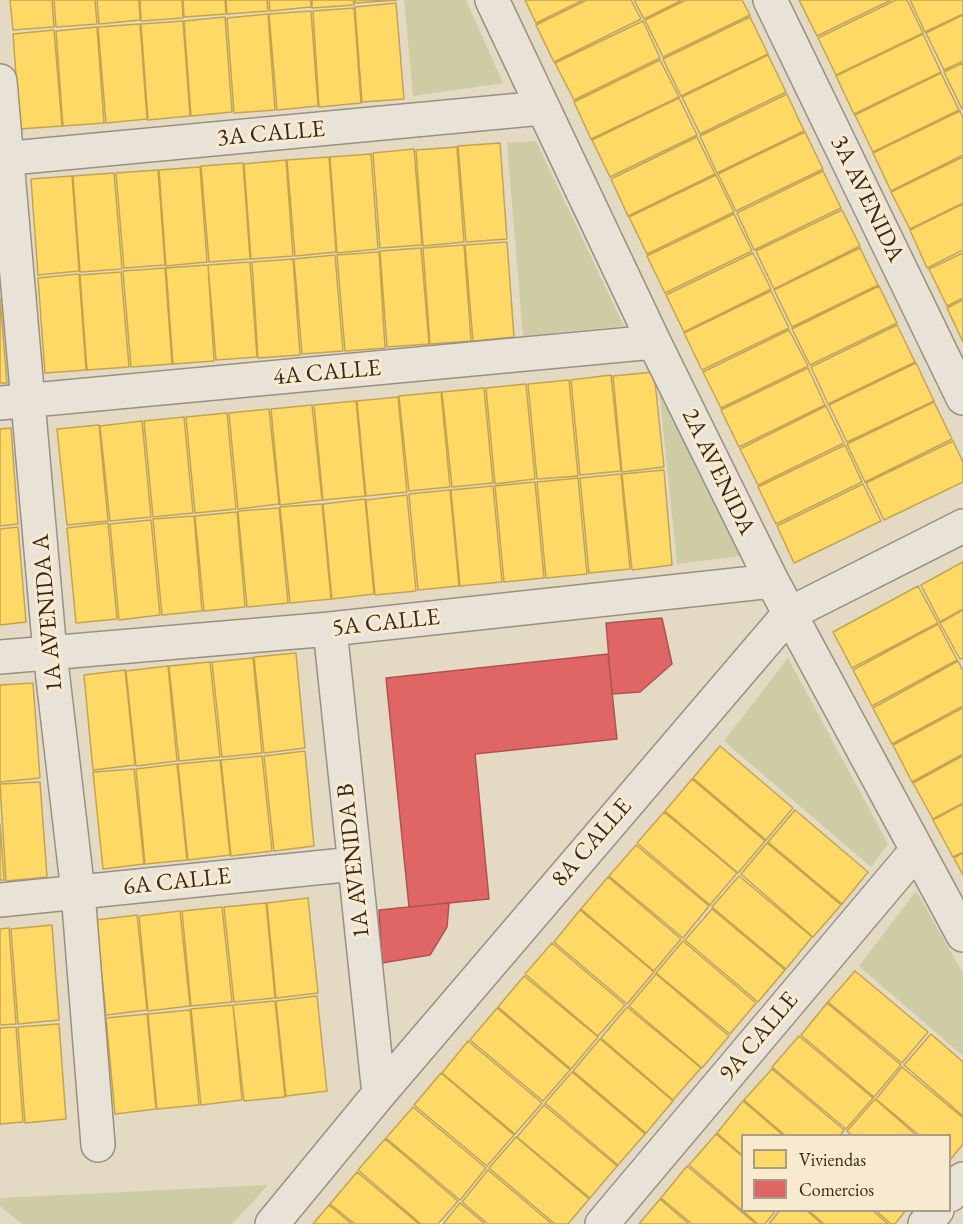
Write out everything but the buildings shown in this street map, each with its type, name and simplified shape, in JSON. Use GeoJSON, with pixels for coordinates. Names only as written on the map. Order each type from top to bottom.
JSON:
{"type":"FeatureCollection","features":[{"type":"Feature","properties":{"kind":"street","name":"2A AVENIDA"},"geometry":{"type":"LineString","coordinates":[[492,0],[654,342],[772,581],[963,935]]}},
{"type":"Feature","properties":{"kind":"street","name":"3A AVENIDA"},"geometry":{"type":"LineString","coordinates":[[770,0],[963,398]]}},
{"type":"Feature","properties":{"kind":"street","name":"1A AVENIDA A"},"geometry":{"type":"LineString","coordinates":[[0,81],[14,402],[50,653],[78,892],[98,1145]]}},
{"type":"Feature","properties":{"kind":"street","name":"3A CALLE"},"geometry":{"type":"LineString","coordinates":[[4,159],[542,108]]}},
{"type":"Feature","properties":{"kind":"street","name":"4A CALLE"},"geometry":{"type":"LineString","coordinates":[[14,402],[654,342]]}},
{"type":"Feature","properties":{"kind":"street","name":"8A CALLE"},"geometry":{"type":"LineString","coordinates":[[272,1224],[379,1094],[789,614],[963,526]]}},
{"type":"Feature","properties":{"kind":"street","name":"5A CALLE"},"geometry":{"type":"LineString","coordinates":[[0,657],[330,629],[772,581]]}},
{"type":"Feature","properties":{"kind":"street","name":"1A AVENIDA B"},"geometry":{"type":"LineString","coordinates":[[330,629],[379,1094]]}},
{"type":"Feature","properties":{"kind":"street","name":"9A CALLE"},"geometry":{"type":"LineString","coordinates":[[602,1224],[917,850]]}},
{"type":"Feature","properties":{"kind":"street","name":"6A CALLE"},"geometry":{"type":"LineString","coordinates":[[0,900],[354,864]]}},
{"type":"Feature","properties":{"kind":"street"},"geometry":{"type":"LineString","coordinates":[[951,1194],[963,1179]]}},
{"type":"Feature","properties":{"kind":"street"},"geometry":{"type":"LineString","coordinates":[[925,1224],[935,1212]]}},
{"type":"Feature","properties":{"kind":"shaded area"},"geometry":{"type":"Polygon","coordinates":[[[404,0],[466,0],[503,83],[413,96],[404,0]]]}},
{"type":"Feature","properties":{"kind":"shaded area"},"geometry":{"type":"Polygon","coordinates":[[[536,141],[624,326],[523,336],[507,143],[536,141]]]}},
{"type":"Feature","properties":{"kind":"shaded area"},"geometry":{"type":"Polygon","coordinates":[[[659,389],[740,556],[677,564],[659,389]]]}},
{"type":"Feature","properties":{"kind":"shaded area"},"geometry":{"type":"Polygon","coordinates":[[[788,658],[888,844],[871,867],[724,741],[788,658]]]}},
{"type":"Feature","properties":{"kind":"shaded area"},"geometry":{"type":"Polygon","coordinates":[[[916,891],[963,973],[963,1056],[859,966],[916,891]]]}},
{"type":"Feature","properties":{"kind":"shaded area"},"geometry":{"type":"Polygon","coordinates":[[[268,1185],[232,1224],[22,1224],[0,1206],[0,1198],[268,1185]]]}}]}
